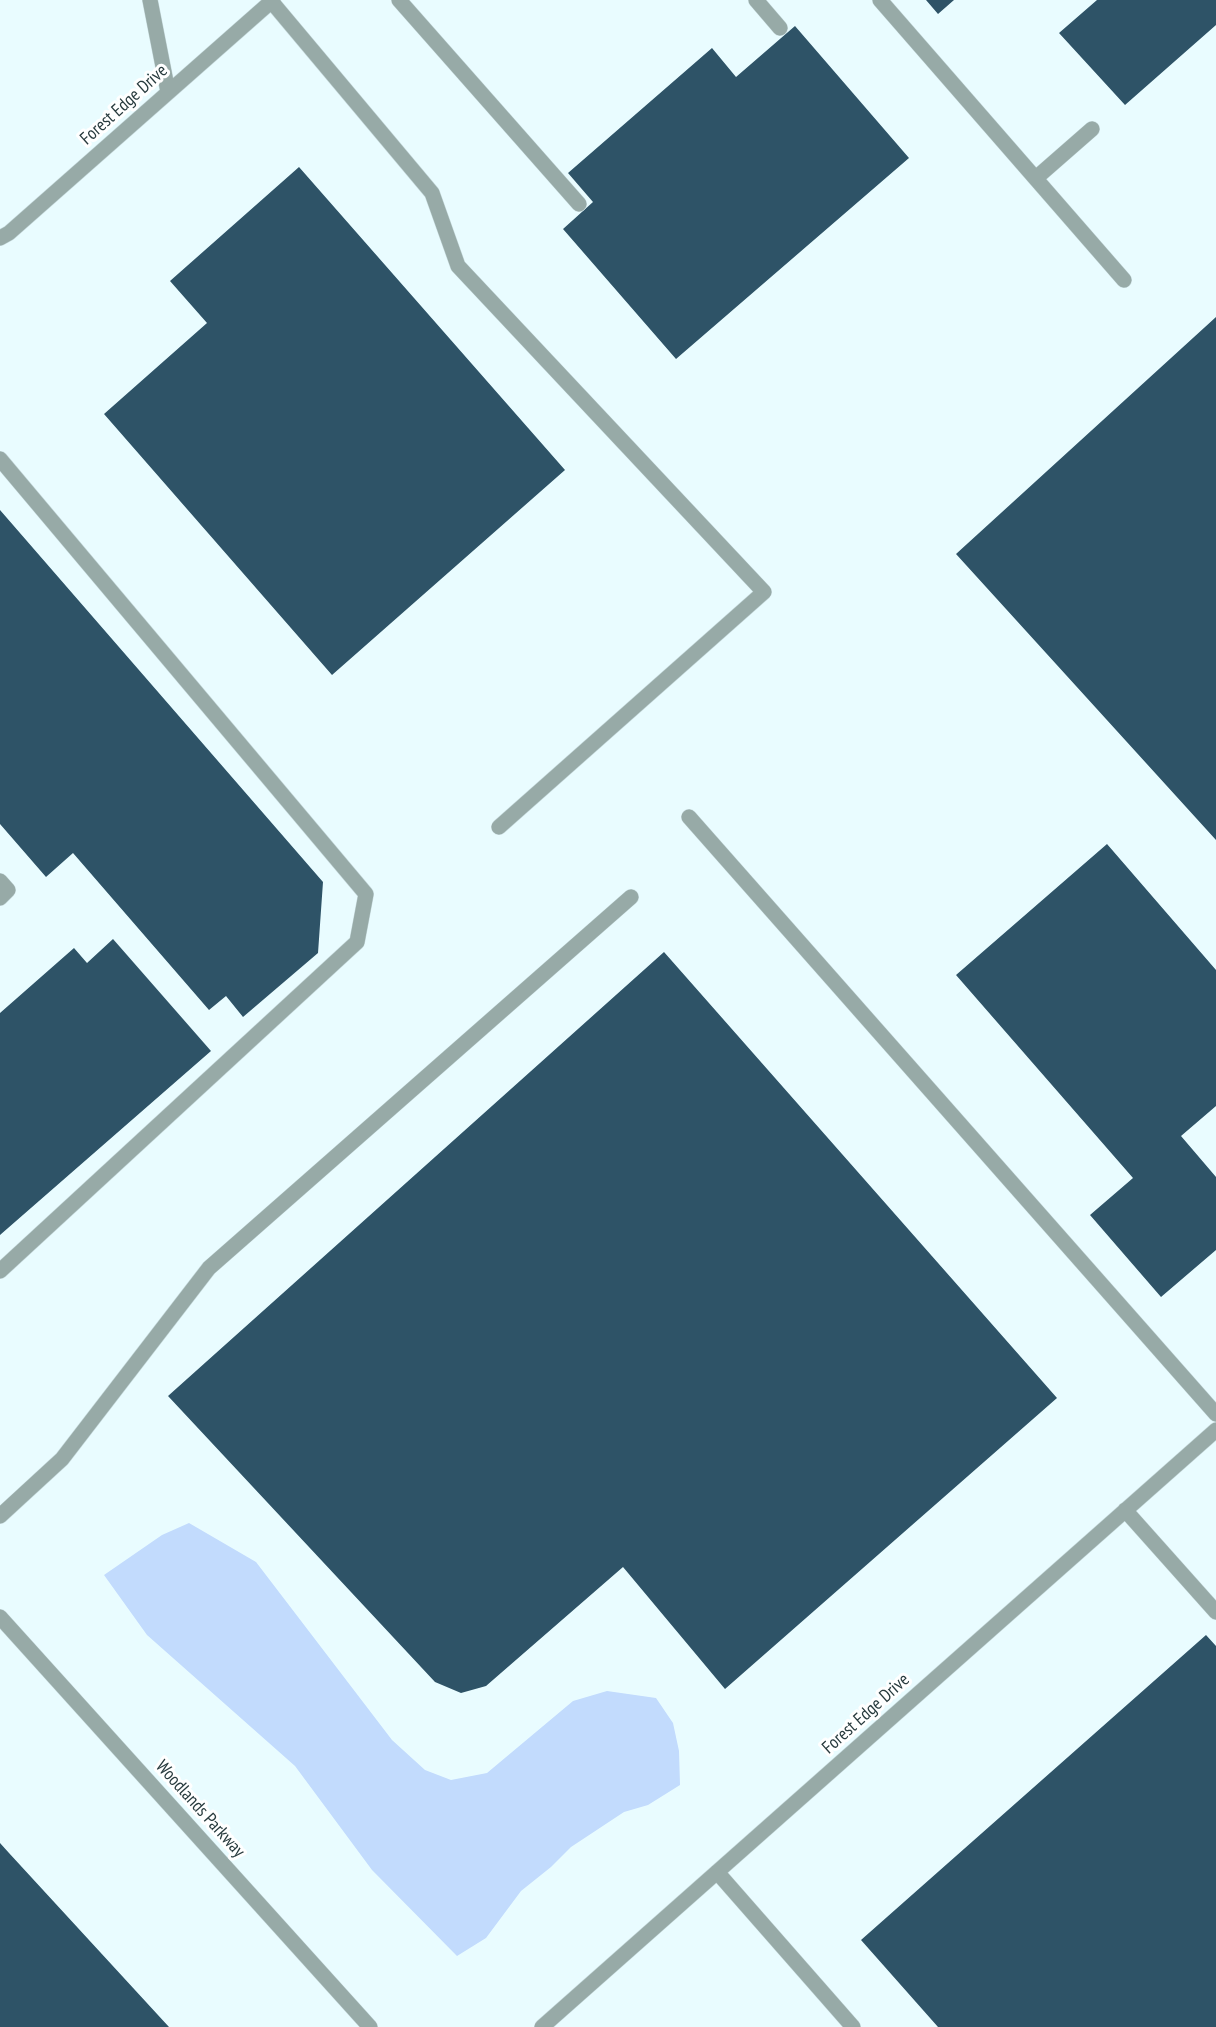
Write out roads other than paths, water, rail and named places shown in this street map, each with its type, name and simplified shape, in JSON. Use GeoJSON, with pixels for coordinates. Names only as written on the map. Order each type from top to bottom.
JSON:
{"type":"FeatureCollection","features":[{"type":"Feature","properties":{"kind":"street"},"geometry":{"type":"LineString","coordinates":[[150,0],[168,92]]}},
{"type":"Feature","properties":{"kind":"street"},"geometry":{"type":"LineString","coordinates":[[399,0],[579,204]]}},
{"type":"Feature","properties":{"kind":"street"},"geometry":{"type":"LineString","coordinates":[[756,0],[780,28]]}},
{"type":"Feature","properties":{"kind":"street"},"geometry":{"type":"LineString","coordinates":[[880,0],[1124,280]]}},
{"type":"Feature","properties":{"kind":"street"},"geometry":{"type":"LineString","coordinates":[[272,1],[432,193],[458,266],[764,592],[499,827]]}},
{"type":"Feature","properties":{"kind":"street","name":"Forest Edge Drive"},"geometry":{"type":"LineString","coordinates":[[0,238],[18,225],[272,1]]}},
{"type":"Feature","properties":{"kind":"street"},"geometry":{"type":"LineString","coordinates":[[1036,178],[1092,129]]}},
{"type":"Feature","properties":{"kind":"street"},"geometry":{"type":"LineString","coordinates":[[0,459],[366,894],[357,942],[0,1271]]}},
{"type":"Feature","properties":{"kind":"street"},"geometry":{"type":"LineString","coordinates":[[689,817],[1216,1414]]}},
{"type":"Feature","properties":{"kind":"street"},"geometry":{"type":"LineString","coordinates":[[0,881],[8,890],[0,898]]}},
{"type":"Feature","properties":{"kind":"street"},"geometry":{"type":"LineString","coordinates":[[0,1516],[62,1459],[209,1268],[631,897]]}},
{"type":"Feature","properties":{"kind":"street","name":"Forest Edge Drive"},"geometry":{"type":"LineString","coordinates":[[542,2027],[1216,1430]]}},
{"type":"Feature","properties":{"kind":"street"},"geometry":{"type":"LineString","coordinates":[[1125,1510],[1216,1612]]}},
{"type":"Feature","properties":{"kind":"street","name":"Woodlands Parkway"},"geometry":{"type":"LineString","coordinates":[[0,1617],[370,2027]]}},
{"type":"Feature","properties":{"kind":"street"},"geometry":{"type":"LineString","coordinates":[[717,1872],[853,2027]]}},
{"type":"Feature","properties":{"kind":"water"},"geometry":{"type":"Polygon","coordinates":[[[189,1523],[256,1562],[392,1740],[425,1770],[451,1780],[487,1773],[573,1701],[607,1691],[656,1698],[673,1723],[679,1751],[680,1785],[648,1805],[624,1812],[571,1847],[551,1867],[521,1891],[486,1938],[457,1956],[372,1870],[295,1766],[147,1635],[104,1575],[162,1535],[189,1523]]]}}]}
